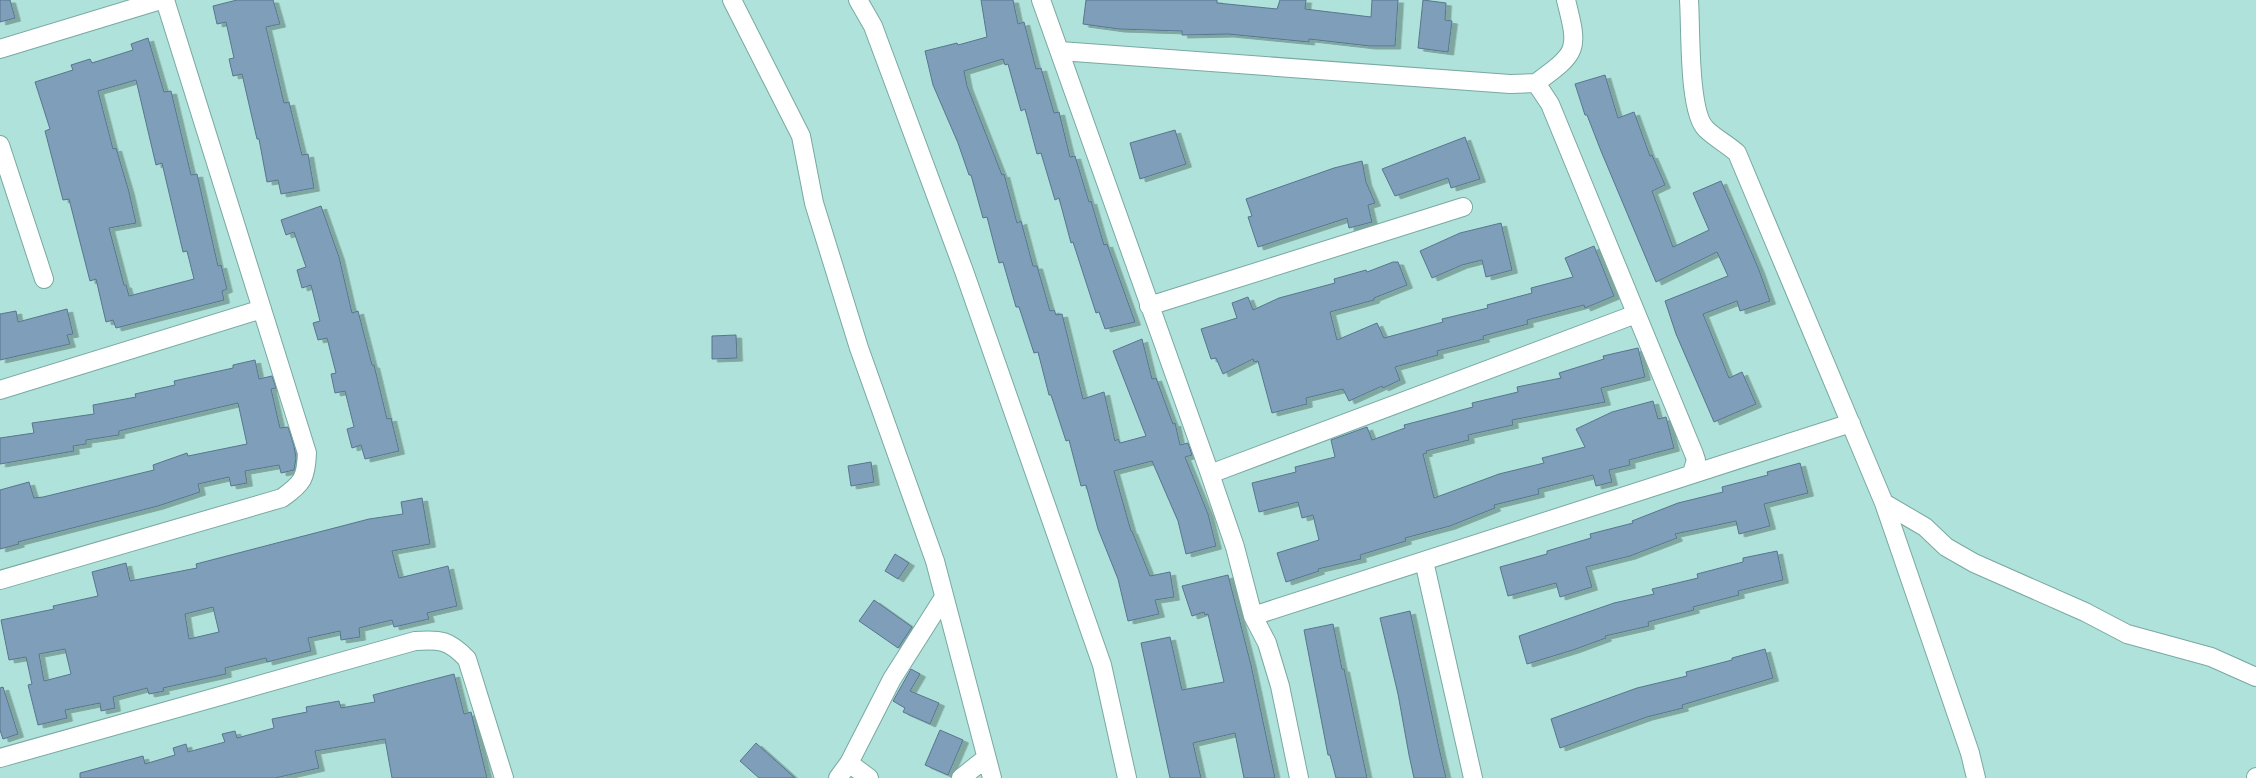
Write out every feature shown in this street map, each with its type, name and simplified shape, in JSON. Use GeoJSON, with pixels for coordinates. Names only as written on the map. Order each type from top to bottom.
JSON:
{"type":"FeatureCollection","features":[{"type":"Feature","properties":{"kind":"street"},"geometry":{"type":"LineString","coordinates":[[0,49],[161,0]]}},
{"type":"Feature","properties":{"kind":"street"},"geometry":{"type":"LineString","coordinates":[[0,580],[282,498],[296,488],[307,472],[307,452],[165,0]]}},
{"type":"Feature","properties":{"kind":"street"},"geometry":{"type":"LineString","coordinates":[[732,0],[801,136],[814,204],[856,339],[935,561],[992,778]]}},
{"type":"Feature","properties":{"kind":"street"},"geometry":{"type":"LineString","coordinates":[[858,0],[873,26],[964,271],[1102,665],[1127,778]]}},
{"type":"Feature","properties":{"kind":"street"},"geometry":{"type":"LineString","coordinates":[[1041,0],[1210,474],[1235,547],[1253,616],[1267,643],[1280,686],[1299,778]]}},
{"type":"Feature","properties":{"kind":"street"},"geometry":{"type":"LineString","coordinates":[[1060,51],[1510,84],[1536,83],[1566,60],[1575,42],[1566,0]]}},
{"type":"Feature","properties":{"kind":"street"},"geometry":{"type":"LineString","coordinates":[[1690,0],[1694,98],[1699,117],[1705,129],[1728,144],[1737,153],[1851,423],[1884,503],[1970,753],[1976,778]]}},
{"type":"Feature","properties":{"kind":"street"},"geometry":{"type":"LineString","coordinates":[[1536,83],[1550,104],[1696,460],[1692,473]]}},
{"type":"Feature","properties":{"kind":"street"},"geometry":{"type":"LineString","coordinates":[[0,145],[44,279]]}},
{"type":"Feature","properties":{"kind":"street"},"geometry":{"type":"LineString","coordinates":[[1149,306],[1463,207]]}},
{"type":"Feature","properties":{"kind":"street"},"geometry":{"type":"LineString","coordinates":[[0,390],[262,309]]}},
{"type":"Feature","properties":{"kind":"street"},"geometry":{"type":"LineString","coordinates":[[1210,474],[1636,314]]}},
{"type":"Feature","properties":{"kind":"street"},"geometry":{"type":"LineString","coordinates":[[1253,616],[1851,423]]}},
{"type":"Feature","properties":{"kind":"street"},"geometry":{"type":"LineString","coordinates":[[1884,503],[1924,527],[1946,547],[1967,559],[2084,612],[2127,634],[2211,657],[2256,677]]}},
{"type":"Feature","properties":{"kind":"street"},"geometry":{"type":"LineString","coordinates":[[1424,561],[1474,778]]}},
{"type":"Feature","properties":{"kind":"street"},"geometry":{"type":"LineString","coordinates":[[838,778],[849,764],[892,679],[944,597]]}},
{"type":"Feature","properties":{"kind":"street"},"geometry":{"type":"LineString","coordinates":[[0,758],[415,640],[436,640],[454,645],[467,658],[504,778]]}},
{"type":"Feature","properties":{"kind":"street"},"geometry":{"type":"LineString","coordinates":[[961,778],[986,758]]}},
{"type":"Feature","properties":{"kind":"street"},"geometry":{"type":"LineString","coordinates":[[849,764],[870,778]]}},
{"type":"Feature","properties":{"kind":"building"},"geometry":{"type":"Polygon","coordinates":[[[0,0],[10,0],[15,18],[0,22],[0,0]]]}},
{"type":"Feature","properties":{"kind":"building"},"geometry":{"type":"Polygon","coordinates":[[[237,0],[273,0],[280,24],[266,27],[284,103],[289,102],[302,155],[308,154],[314,188],[281,194],[278,180],[267,182],[259,139],[257,139],[242,74],[233,76],[229,59],[234,58],[226,22],[217,24],[213,6],[237,0]]]}},
{"type":"Feature","properties":{"kind":"building"},"geometry":{"type":"Polygon","coordinates":[[[981,0],[1013,0],[1018,24],[1024,22],[1036,69],[1041,68],[1054,113],[1059,112],[1070,157],[1075,156],[1104,245],[1107,244],[1135,322],[1105,329],[1099,312],[1096,313],[1073,242],[1071,243],[1059,198],[1055,200],[1041,153],[1037,154],[1025,109],[1021,111],[1008,64],[1005,65],[1003,59],[964,71],[967,86],[1002,175],[1004,174],[1017,223],[1021,221],[1033,266],[1037,266],[1050,311],[1054,310],[1056,315],[1062,314],[1083,399],[1104,392],[1115,441],[1118,439],[1120,443],[1146,436],[1113,351],[1142,339],[1152,379],[1156,378],[1173,424],[1175,423],[1180,445],[1188,443],[1192,455],[1185,457],[1208,514],[1216,546],[1186,554],[1178,521],[1152,461],[1114,471],[1131,531],[1150,576],[1170,572],[1174,597],[1155,600],[1159,614],[1128,621],[1118,579],[1098,529],[1086,485],[1081,486],[1069,440],[1066,441],[1051,395],[1049,395],[1038,352],[1034,353],[1019,307],[1016,307],[1003,262],[999,263],[987,217],[983,218],[971,175],[969,175],[958,143],[933,85],[925,51],[987,37],[981,0]]]}},
{"type":"Feature","properties":{"kind":"building"},"geometry":{"type":"Polygon","coordinates":[[[1086,0],[1217,0],[1217,3],[1277,9],[1280,0],[1306,0],[1305,9],[1371,17],[1372,0],[1398,0],[1395,46],[1370,46],[1309,39],[1309,42],[1228,34],[1182,35],[1182,31],[1119,29],[1083,24],[1086,0]]]}},
{"type":"Feature","properties":{"kind":"building"},"geometry":{"type":"Polygon","coordinates":[[[1423,0],[1446,3],[1445,20],[1452,21],[1448,52],[1418,48],[1423,0]]]}},
{"type":"Feature","properties":{"kind":"building"},"geometry":{"type":"Polygon","coordinates":[[[148,38],[164,92],[171,91],[191,175],[197,174],[218,266],[221,265],[227,289],[222,291],[224,300],[116,328],[113,320],[106,322],[96,279],[90,281],[69,199],[63,200],[45,131],[50,129],[35,82],[73,70],[71,65],[90,59],[92,63],[133,50],[131,44],[148,38]],[[136,80],[98,91],[113,149],[116,148],[129,192],[136,223],[109,228],[124,285],[126,285],[129,296],[194,279],[187,251],[183,252],[162,163],[156,165],[136,80]]]}},
{"type":"Feature","properties":{"kind":"building"},"geometry":{"type":"Polygon","coordinates":[[[1605,75],[1618,118],[1634,112],[1650,156],[1652,155],[1665,185],[1652,191],[1673,247],[1709,230],[1693,193],[1721,181],[1759,270],[1770,301],[1740,311],[1737,301],[1703,314],[1729,378],[1742,372],[1756,404],[1714,422],[1676,334],[1665,301],[1728,276],[1717,252],[1656,282],[1587,115],[1585,115],[1575,84],[1605,75]]]}},
{"type":"Feature","properties":{"kind":"building"},"geometry":{"type":"Polygon","coordinates":[[[1175,130],[1186,164],[1140,179],[1130,143],[1175,130]]]}},
{"type":"Feature","properties":{"kind":"building"},"geometry":{"type":"Polygon","coordinates":[[[1465,137],[1480,179],[1451,188],[1448,178],[1395,196],[1382,169],[1465,137]]]}},
{"type":"Feature","properties":{"kind":"building"},"geometry":{"type":"Polygon","coordinates":[[[1362,161],[1366,182],[1375,203],[1368,205],[1372,222],[1349,228],[1347,218],[1258,247],[1248,217],[1252,216],[1246,199],[1334,168],[1362,161]]]}},
{"type":"Feature","properties":{"kind":"building"},"geometry":{"type":"Polygon","coordinates":[[[321,206],[339,257],[352,313],[358,311],[387,419],[391,418],[399,451],[365,459],[361,445],[352,448],[347,429],[354,427],[345,391],[335,393],[331,374],[336,373],[327,338],[318,340],[313,323],[320,321],[311,285],[302,288],[297,270],[306,267],[294,232],[286,235],[281,220],[321,206]]]}},
{"type":"Feature","properties":{"kind":"building"},"geometry":{"type":"Polygon","coordinates":[[[1501,223],[1512,270],[1486,277],[1482,260],[1462,265],[1432,278],[1420,251],[1460,233],[1501,223]]]}},
{"type":"Feature","properties":{"kind":"building"},"geometry":{"type":"Polygon","coordinates":[[[1594,246],[1614,296],[1585,308],[1584,305],[1527,320],[1528,324],[1483,336],[1484,339],[1437,351],[1438,355],[1395,367],[1400,380],[1349,401],[1343,389],[1306,398],[1307,404],[1272,413],[1258,361],[1254,362],[1253,359],[1223,374],[1216,358],[1211,359],[1201,329],[1237,318],[1232,303],[1248,297],[1253,310],[1279,298],[1335,283],[1334,279],[1366,270],[1367,272],[1393,262],[1398,262],[1407,285],[1374,298],[1374,300],[1330,312],[1337,340],[1377,323],[1384,338],[1443,322],[1442,319],[1488,308],[1487,305],[1532,293],[1531,288],[1573,277],[1565,258],[1594,246]]]}},
{"type":"Feature","properties":{"kind":"building"},"geometry":{"type":"Polygon","coordinates":[[[67,309],[73,334],[67,335],[70,344],[0,360],[0,314],[16,311],[18,322],[67,309]]]}},
{"type":"Feature","properties":{"kind":"building"},"geometry":{"type":"Polygon","coordinates":[[[736,335],[737,358],[712,359],[712,336],[736,335]]]}},
{"type":"Feature","properties":{"kind":"building"},"geometry":{"type":"Polygon","coordinates":[[[1638,348],[1645,377],[1601,388],[1605,402],[1512,420],[1513,425],[1468,435],[1469,440],[1426,451],[1427,453],[1423,454],[1434,498],[1499,474],[1544,463],[1542,458],[1585,447],[1576,429],[1612,412],[1653,401],[1658,419],[1666,417],[1674,448],[1629,460],[1630,465],[1609,470],[1612,482],[1596,486],[1593,475],[1538,489],[1539,494],[1494,505],[1495,508],[1450,526],[1405,538],[1406,541],[1360,555],[1361,559],[1318,569],[1319,571],[1286,582],[1277,553],[1319,540],[1313,515],[1302,518],[1298,502],[1259,512],[1252,483],[1296,472],[1295,467],[1335,457],[1331,440],[1367,427],[1372,440],[1405,428],[1404,425],[1473,407],[1472,403],[1518,392],[1517,387],[1561,378],[1559,373],[1604,359],[1603,356],[1638,348]]]}},
{"type":"Feature","properties":{"kind":"building"},"geometry":{"type":"Polygon","coordinates":[[[255,360],[259,379],[272,376],[276,388],[271,389],[280,428],[288,427],[294,446],[296,458],[294,470],[281,473],[279,465],[245,471],[247,483],[231,486],[229,477],[198,484],[200,492],[158,506],[18,542],[19,544],[0,549],[0,490],[29,482],[34,498],[43,497],[154,470],[153,465],[187,453],[188,456],[247,444],[238,403],[119,431],[119,435],[86,440],[86,444],[73,446],[74,451],[0,464],[0,438],[34,433],[32,423],[94,414],[93,405],[136,397],[135,394],[175,385],[174,381],[233,368],[233,365],[255,360]]]}},
{"type":"Feature","properties":{"kind":"building"},"geometry":{"type":"Polygon","coordinates":[[[871,462],[874,482],[851,486],[848,466],[871,462]]]}},
{"type":"Feature","properties":{"kind":"building"},"geometry":{"type":"Polygon","coordinates":[[[1800,463],[1808,493],[1764,504],[1770,526],[1739,534],[1736,521],[1675,534],[1677,538],[1630,556],[1586,567],[1592,587],[1560,597],[1556,583],[1508,596],[1500,567],[1547,554],[1547,551],[1591,538],[1590,534],[1633,523],[1632,521],[1678,503],[1723,492],[1722,487],[1768,475],[1767,472],[1800,463]]]}},
{"type":"Feature","properties":{"kind":"building"},"geometry":{"type":"Polygon","coordinates":[[[422,498],[430,544],[392,551],[399,578],[448,566],[457,606],[427,613],[429,619],[394,627],[392,620],[359,628],[360,637],[341,640],[340,631],[308,638],[311,651],[267,662],[266,658],[225,668],[226,674],[163,688],[164,691],[149,694],[147,688],[113,697],[115,708],[101,711],[100,703],[65,710],[67,718],[38,725],[28,685],[32,684],[26,657],[9,660],[1,620],[54,609],[53,606],[98,596],[92,572],[126,563],[130,581],[197,568],[196,564],[369,519],[403,514],[401,502],[422,498]],[[213,607],[185,614],[189,639],[219,632],[213,607]],[[65,649],[39,654],[44,681],[71,674],[65,649]]]}},
{"type":"Feature","properties":{"kind":"building"},"geometry":{"type":"Polygon","coordinates":[[[1777,551],[1783,580],[1738,591],[1739,595],[1693,607],[1694,610],[1648,622],[1649,626],[1605,636],[1606,638],[1573,650],[1527,664],[1519,636],[1614,603],[1654,594],[1652,589],[1698,578],[1697,574],[1743,562],[1743,558],[1777,551]]]}},
{"type":"Feature","properties":{"kind":"building"},"geometry":{"type":"Polygon","coordinates":[[[895,554],[909,563],[898,579],[885,571],[895,554]]]}},
{"type":"Feature","properties":{"kind":"building"},"geometry":{"type":"Polygon","coordinates":[[[1228,575],[1251,665],[1275,778],[1244,778],[1235,733],[1193,743],[1201,778],[1170,778],[1141,643],[1170,637],[1182,690],[1224,682],[1208,614],[1205,615],[1204,612],[1192,616],[1182,586],[1228,575]]]}},
{"type":"Feature","properties":{"kind":"building"},"geometry":{"type":"Polygon","coordinates":[[[874,600],[912,627],[898,648],[859,621],[874,600]]]}},
{"type":"Feature","properties":{"kind":"building"},"geometry":{"type":"Polygon","coordinates":[[[1410,611],[1446,778],[1414,778],[1409,755],[1398,694],[1380,618],[1410,611]]]}},
{"type":"Feature","properties":{"kind":"building"},"geometry":{"type":"Polygon","coordinates":[[[1333,624],[1367,778],[1336,778],[1330,755],[1328,755],[1304,630],[1333,624]]]}},
{"type":"Feature","properties":{"kind":"building"},"geometry":{"type":"Polygon","coordinates":[[[1765,649],[1773,678],[1682,705],[1683,708],[1647,717],[1560,748],[1551,719],[1637,688],[1687,676],[1686,672],[1765,649]]]}},
{"type":"Feature","properties":{"kind":"building"},"geometry":{"type":"Polygon","coordinates":[[[911,669],[920,674],[910,691],[939,703],[930,724],[903,712],[905,708],[893,701],[911,669]]]}},
{"type":"Feature","properties":{"kind":"building"},"geometry":{"type":"Polygon","coordinates":[[[454,674],[464,714],[471,712],[487,778],[392,778],[385,739],[315,751],[319,768],[275,778],[80,778],[80,773],[143,756],[145,764],[175,755],[173,748],[186,744],[188,752],[225,742],[222,734],[235,731],[237,738],[274,728],[272,719],[307,712],[306,707],[339,701],[341,708],[375,702],[373,695],[454,674]]]}},
{"type":"Feature","properties":{"kind":"building"},"geometry":{"type":"Polygon","coordinates":[[[3,687],[18,734],[3,739],[0,730],[0,688],[3,687]]]}},
{"type":"Feature","properties":{"kind":"building"},"geometry":{"type":"Polygon","coordinates":[[[940,730],[963,740],[948,775],[925,765],[940,730]]]}},
{"type":"Feature","properties":{"kind":"building"},"geometry":{"type":"Polygon","coordinates":[[[756,743],[795,778],[759,778],[740,761],[756,743]]]}}]}
